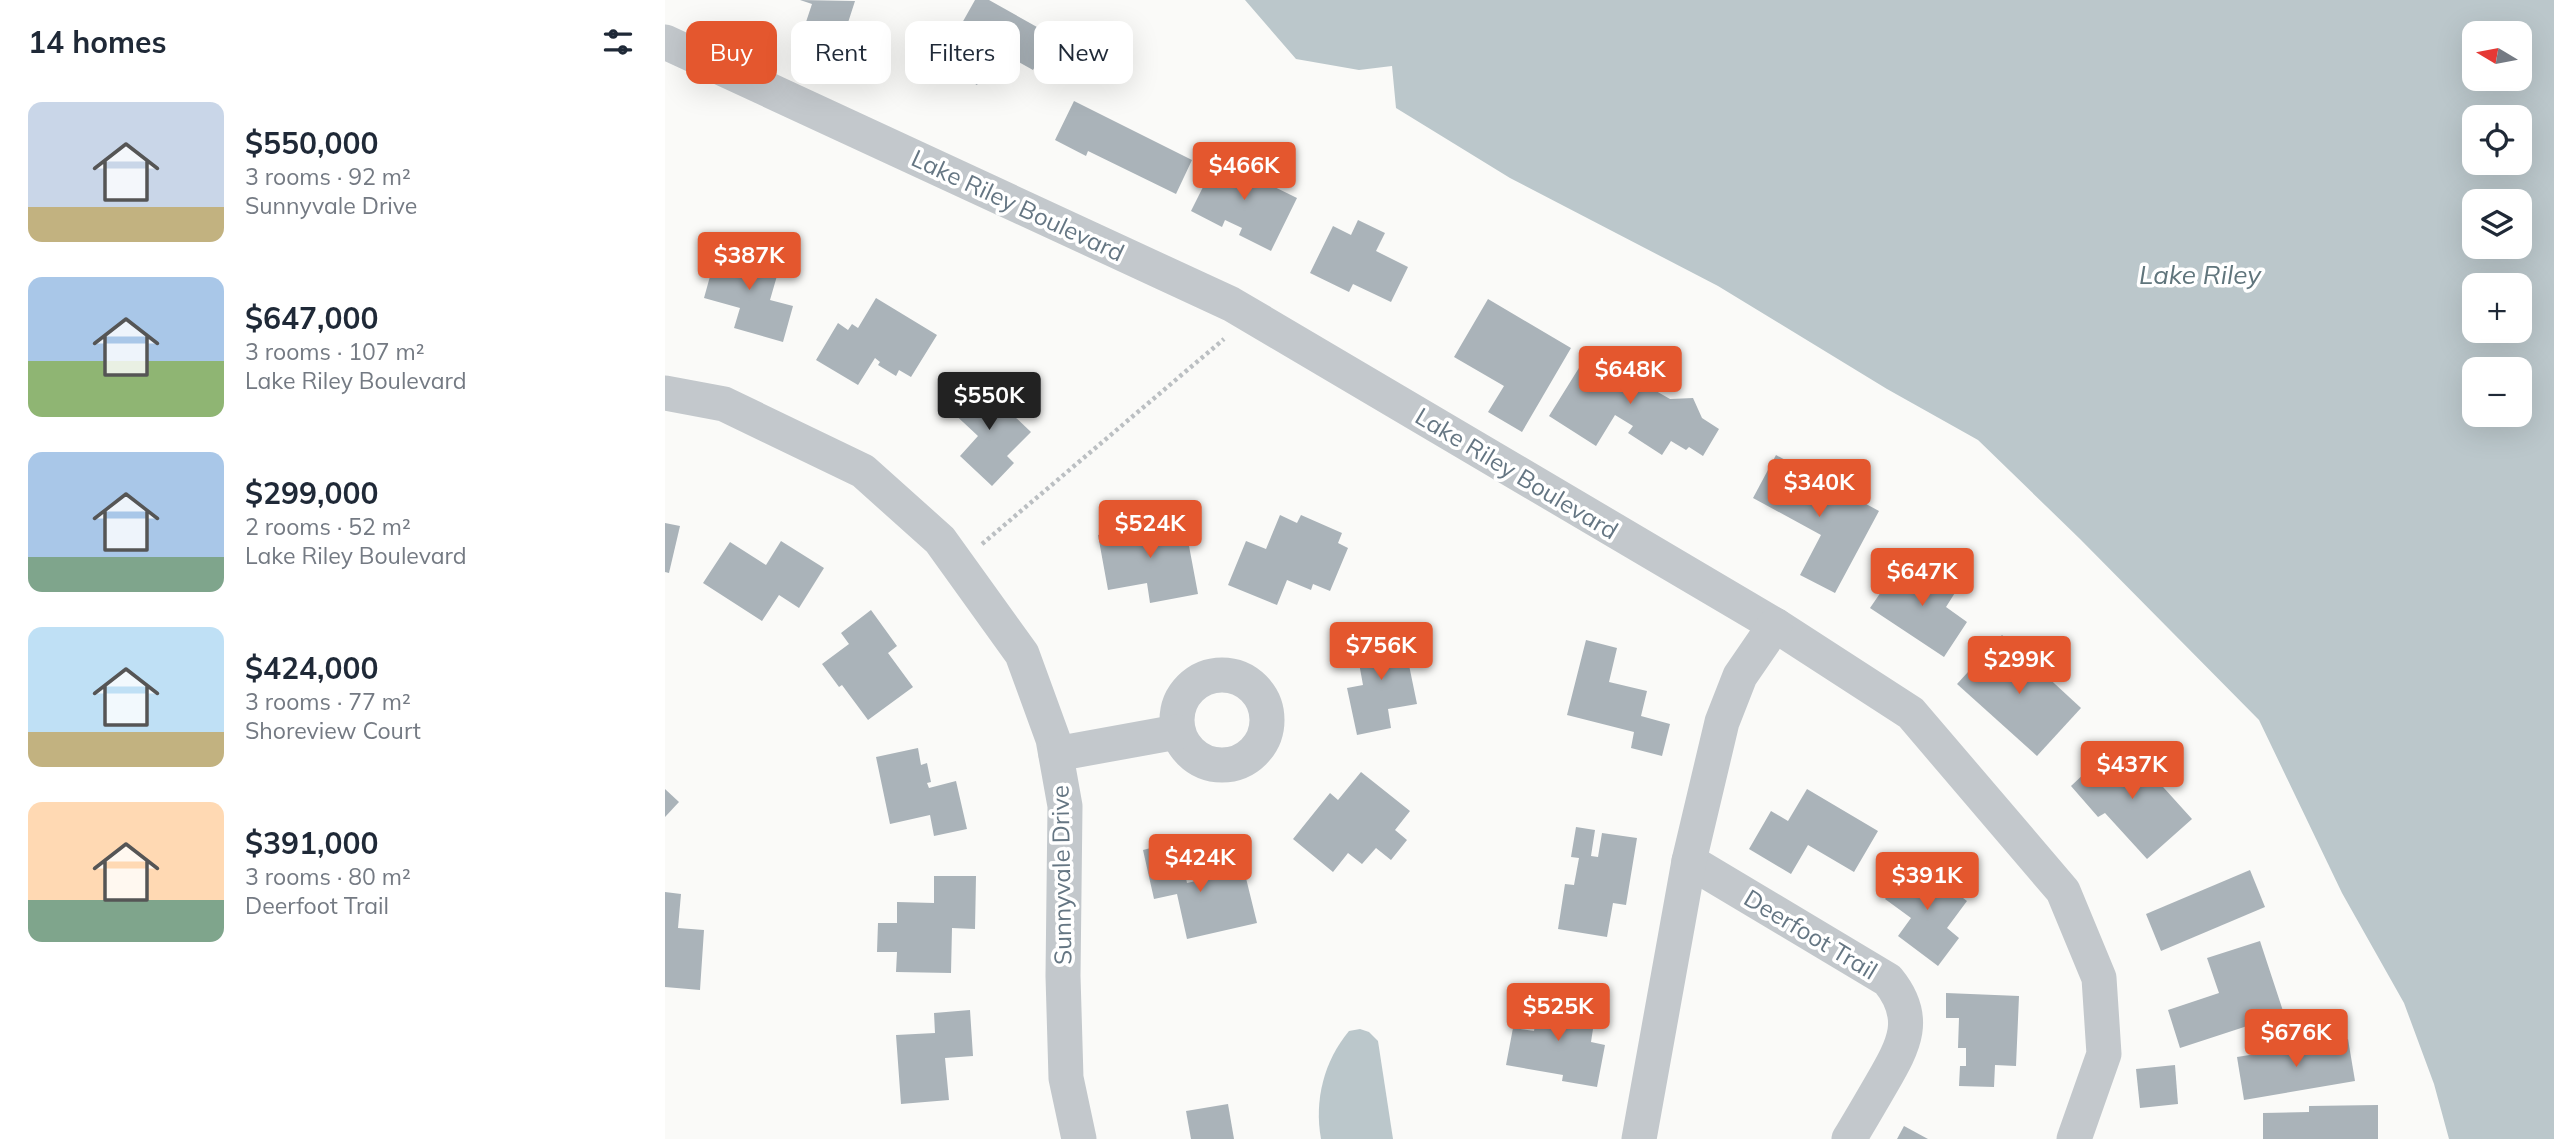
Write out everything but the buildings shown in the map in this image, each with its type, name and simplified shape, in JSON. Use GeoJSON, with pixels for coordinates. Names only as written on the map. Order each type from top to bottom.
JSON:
{"type":"FeatureCollection","features":[{"type":"Feature","properties":{"kind":"street","name":"Lake Riley Boulevard"},"geometry":{"type":"LineString","coordinates":[[665,41],[1218,298],[1775,625],[1911,713],[2063,891],[2099,978],[2104,1054],[2074,1139]]}},
{"type":"Feature","properties":{"kind":"street","name":"Sunnyvale Drive"},"geometry":{"type":"LineString","coordinates":[[665,393],[724,404],[863,471],[940,540],[1022,654],[1053,739],[1065,806],[1063,976],[1066,1078],[1079,1139]]}},
{"type":"Feature","properties":{"kind":"street"},"geometry":{"type":"LineString","coordinates":[[1639,1139],[1689,861],[1722,722],[1740,676],[1775,625]]}},
{"type":"Feature","properties":{"kind":"street"},"geometry":{"type":"LineString","coordinates":[[1056,754],[1177,732]]}},
{"type":"Feature","properties":{"kind":"street","name":"Deerfoot Trail"},"geometry":{"type":"LineString","coordinates":[[1689,861],[1888,980],[1900,995],[1906,1015],[1906,1034],[1901,1051],[1849,1139]]}},
{"type":"Feature","properties":{"kind":"path"},"geometry":{"type":"LineString","coordinates":[[958,565],[1251,316]]}},
{"type":"Feature","properties":{"kind":"water","name":"Lake Riley"},"geometry":{"type":"Polygon","coordinates":[[[1245,0],[2554,0],[2554,1139],[2449,1139],[2434,1084],[2404,1003],[2342,893],[2259,720],[1978,440],[1887,389],[1718,286],[1510,178],[1396,108],[1392,66],[1359,70],[1296,59],[1245,0]]]}},
{"type":"Feature","properties":{"kind":"water"},"geometry":{"type":"Polygon","coordinates":[[[1360,1029],[1369,1032],[1378,1041],[1393,1139],[1321,1139],[1320,1096],[1327,1068],[1349,1031],[1360,1029]]]}}]}
